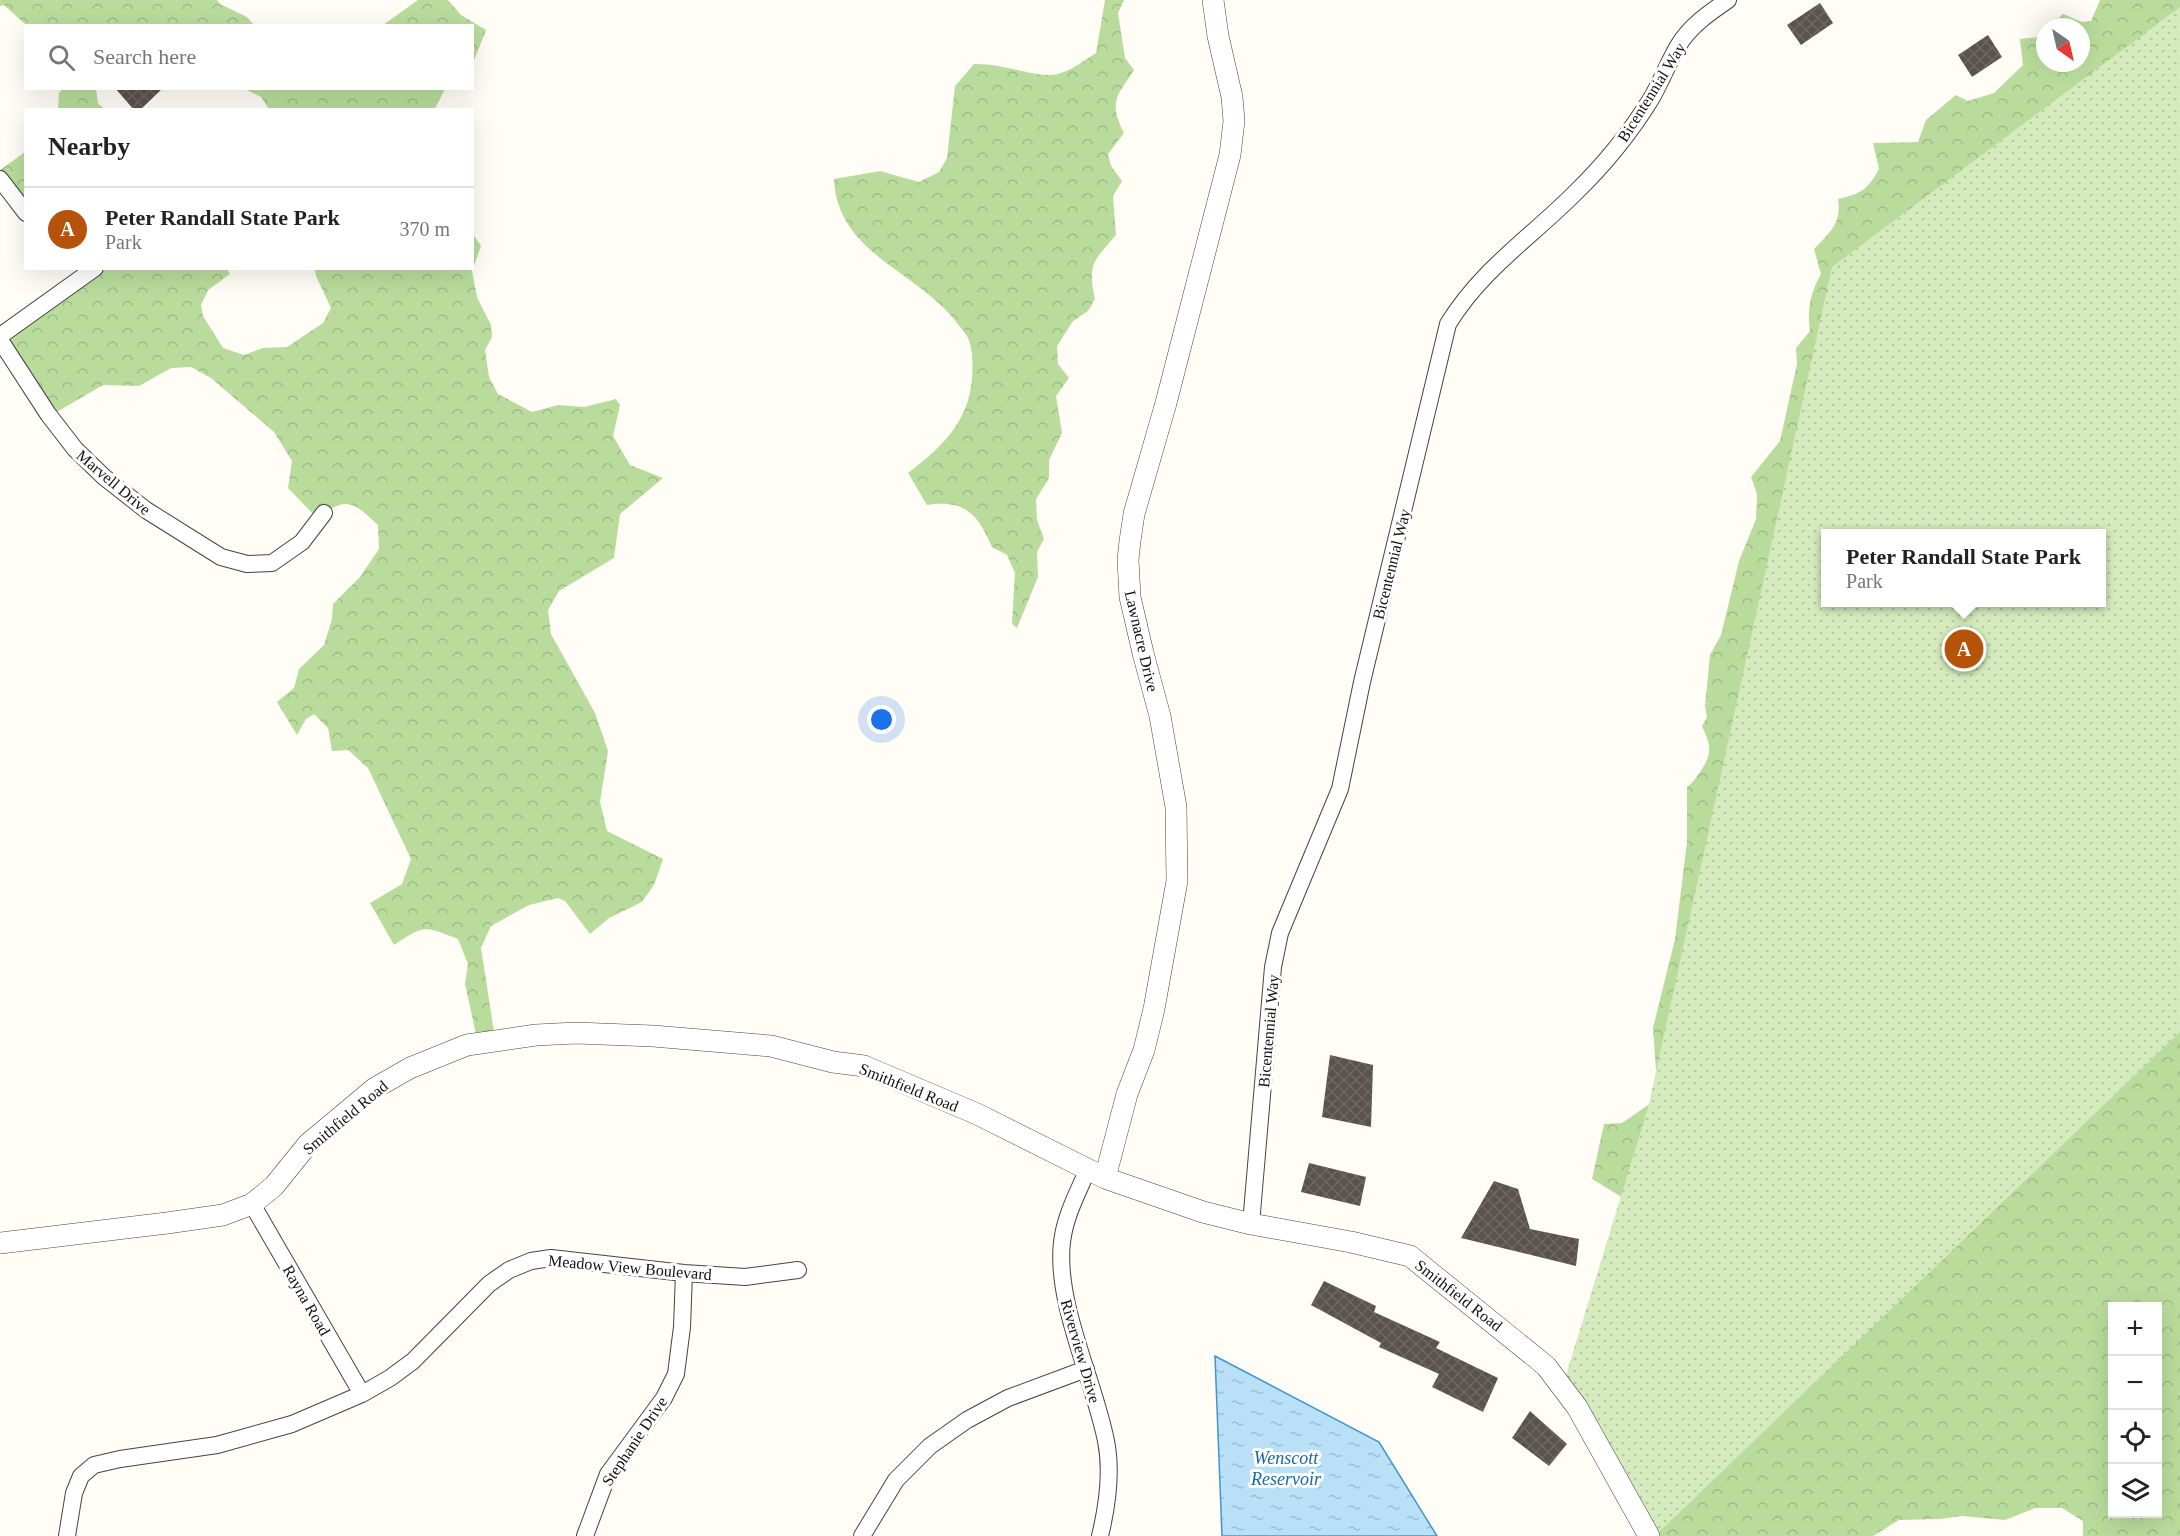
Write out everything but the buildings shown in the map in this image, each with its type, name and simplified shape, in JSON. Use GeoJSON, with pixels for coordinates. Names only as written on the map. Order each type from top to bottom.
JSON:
{"type":"FeatureCollection","features":[{"type":"Feature","properties":{"kind":"street","name":"Lawnacre Drive"},"geometry":{"type":"LineString","coordinates":[[1097,1174],[1144,1050],[1154,1009],[1177,881],[1176,807],[1160,717],[1130,597],[1128,560],[1134,514],[1166,403],[1230,154],[1234,121],[1232,97],[1218,36],[1213,0]]}},
{"type":"Feature","properties":{"kind":"street","name":"Bicentennial Way"},"geometry":{"type":"LineString","coordinates":[[1251,1224],[1274,967],[1280,933],[1340,789],[1362,682],[1448,324],[1462,300],[1503,257],[1573,195],[1608,159],[1651,99],[1679,45],[1701,18],[1728,0]]}},
{"type":"Feature","properties":{"kind":"street"},"geometry":{"type":"LineString","coordinates":[[0,179],[24,210]]}},
{"type":"Feature","properties":{"kind":"street"},"geometry":{"type":"LineString","coordinates":[[0,338],[71,275],[88,270]]}},
{"type":"Feature","properties":{"kind":"street","name":"Marvell Drive"},"geometry":{"type":"LineString","coordinates":[[0,338],[62,433],[75,449],[104,477],[166,524],[221,558],[247,564],[272,563],[302,542],[324,513]]}},
{"type":"Feature","properties":{"kind":"street","name":"Smithfield Road"},"geometry":{"type":"LineString","coordinates":[[0,1242],[222,1215],[252,1204],[274,1186],[308,1144],[375,1088],[410,1068],[467,1046],[536,1035],[576,1033],[653,1036],[771,1046],[833,1062],[864,1066],[977,1114],[1097,1174],[1203,1212],[1410,1256],[1546,1366],[1576,1407],[1649,1536]]}},
{"type":"Feature","properties":{"kind":"street","name":"Riverview Drive"},"geometry":{"type":"LineString","coordinates":[[1097,1174],[1069,1214],[1062,1240],[1060,1268],[1066,1299],[1107,1443],[1108,1480],[1105,1519],[1101,1536]]}},
{"type":"Feature","properties":{"kind":"street","name":"Rayna Road"},"geometry":{"type":"LineString","coordinates":[[252,1204],[362,1394]]}},
{"type":"Feature","properties":{"kind":"street","name":"Meadow View Boulevard"},"geometry":{"type":"LineString","coordinates":[[67,1536],[74,1493],[81,1476],[94,1465],[217,1445],[292,1424],[362,1394],[390,1378],[412,1361],[489,1284],[509,1270],[531,1261],[551,1258],[684,1273],[745,1277],[798,1270]]}},
{"type":"Feature","properties":{"kind":"street","name":"Stephanie Drive"},"geometry":{"type":"LineString","coordinates":[[585,1536],[608,1474],[664,1398],[676,1374],[682,1327],[684,1273]]}},
{"type":"Feature","properties":{"kind":"street"},"geometry":{"type":"LineString","coordinates":[[862,1536],[896,1479],[930,1446],[967,1419],[1008,1398],[1086,1369]]}},
{"type":"Feature","properties":{"kind":"green space"},"geometry":{"type":"Polygon","coordinates":[[[0,0],[217,0],[220,4],[247,17],[253,24],[25,24],[4,5],[0,6],[0,0]]]}},
{"type":"Feature","properties":{"kind":"green space"},"geometry":{"type":"Polygon","coordinates":[[[418,0],[448,0],[461,15],[486,30],[474,60],[474,24],[384,24],[418,0]]]}},
{"type":"Feature","properties":{"kind":"green space"},"geometry":{"type":"Polygon","coordinates":[[[1105,0],[1124,0],[1118,13],[1125,58],[1134,70],[1117,99],[1116,113],[1124,133],[1108,154],[1111,166],[1122,181],[1113,196],[1116,235],[1094,263],[1092,277],[1095,299],[1088,311],[1073,321],[1057,346],[1058,364],[1069,378],[1056,396],[1062,433],[1049,460],[1049,478],[1036,499],[1037,520],[1044,539],[1037,552],[1038,577],[1017,628],[1012,624],[1015,573],[1007,555],[992,547],[976,518],[961,507],[927,505],[908,473],[942,444],[959,421],[965,408],[970,394],[972,373],[972,353],[968,338],[941,305],[864,244],[849,226],[839,205],[834,179],[880,171],[919,182],[939,172],[947,158],[955,86],[974,64],[1049,75],[1068,70],[1096,53],[1105,0]]]}},
{"type":"Feature","properties":{"kind":"green space"},"geometry":{"type":"Polygon","coordinates":[[[2100,0],[2180,0],[2180,1536],[2083,1536],[2083,1521],[2062,1508],[2035,1508],[2005,1520],[1962,1516],[1899,1520],[1873,1536],[1650,1536],[1572,1399],[1643,1210],[1592,1179],[1604,1124],[1622,1123],[1658,1098],[1653,1028],[1675,939],[1687,842],[1687,787],[1700,772],[1709,754],[1709,744],[1702,726],[1707,717],[1705,706],[1710,655],[1721,635],[1739,561],[1756,519],[1757,494],[1751,477],[1780,441],[1797,364],[1796,348],[1810,331],[1810,302],[1821,274],[1814,249],[1836,222],[1838,199],[1863,190],[1879,169],[1873,143],[1918,142],[1926,120],[1956,95],[1968,101],[1994,93],[2023,65],[2020,39],[2036,37],[2036,72],[2090,72],[2090,21],[2100,0]]]}},
{"type":"Feature","properties":{"kind":"green space"},"geometry":{"type":"Polygon","coordinates":[[[2180,7],[2180,1032],[1659,1532],[1566,1375],[1648,1108],[1832,267],[2180,7]]]}},
{"type":"Feature","properties":{"kind":"green space"},"geometry":{"type":"Polygon","coordinates":[[[2063,14],[2072,18],[2059,18],[2063,14]]]}},
{"type":"Feature","properties":{"kind":"green space"},"geometry":{"type":"Polygon","coordinates":[[[61,90],[96,90],[98,103],[103,108],[58,108],[59,93],[61,90]]]}},
{"type":"Feature","properties":{"kind":"green space"},"geometry":{"type":"Polygon","coordinates":[[[247,90],[444,90],[435,108],[268,108],[261,97],[247,90]]]}},
{"type":"Feature","properties":{"kind":"green space"},"geometry":{"type":"Polygon","coordinates":[[[24,153],[24,206],[0,175],[0,170],[24,153]]]}},
{"type":"Feature","properties":{"kind":"green space"},"geometry":{"type":"Polygon","coordinates":[[[474,236],[481,246],[474,265],[474,236]]]}},
{"type":"Feature","properties":{"kind":"green space"},"geometry":{"type":"Polygon","coordinates":[[[78,270],[228,270],[230,274],[208,290],[201,305],[203,316],[223,348],[244,355],[263,348],[287,347],[323,323],[331,308],[315,270],[472,270],[477,297],[491,325],[492,337],[485,350],[489,377],[498,394],[532,412],[558,405],[584,407],[616,399],[620,405],[613,436],[630,465],[663,478],[620,514],[614,558],[559,591],[548,610],[551,634],[595,713],[608,751],[600,802],[607,831],[663,859],[654,885],[642,902],[609,918],[590,934],[565,901],[558,898],[529,905],[491,926],[481,948],[494,1032],[476,1034],[465,984],[468,964],[458,939],[425,929],[412,933],[394,945],[370,903],[402,884],[411,859],[368,768],[348,750],[332,751],[328,728],[314,714],[306,719],[297,735],[277,702],[294,688],[299,669],[324,645],[332,619],[333,604],[360,577],[379,549],[378,525],[362,511],[349,504],[336,506],[317,518],[288,488],[292,461],[274,432],[211,378],[191,367],[171,368],[139,386],[103,385],[55,413],[2,338],[79,271],[78,270]]]}},
{"type":"Feature","properties":{"kind":"water","name":"Wenscott Reservoir"},"geometry":{"type":"Polygon","coordinates":[[[1215,1356],[1379,1442],[1437,1536],[1222,1536],[1215,1356]]]}},
{"type":"Feature","properties":{"kind":"place","name":"Peter Randall State Park"},"geometry":{"type":"Point","coordinates":[1964,649]}}]}
